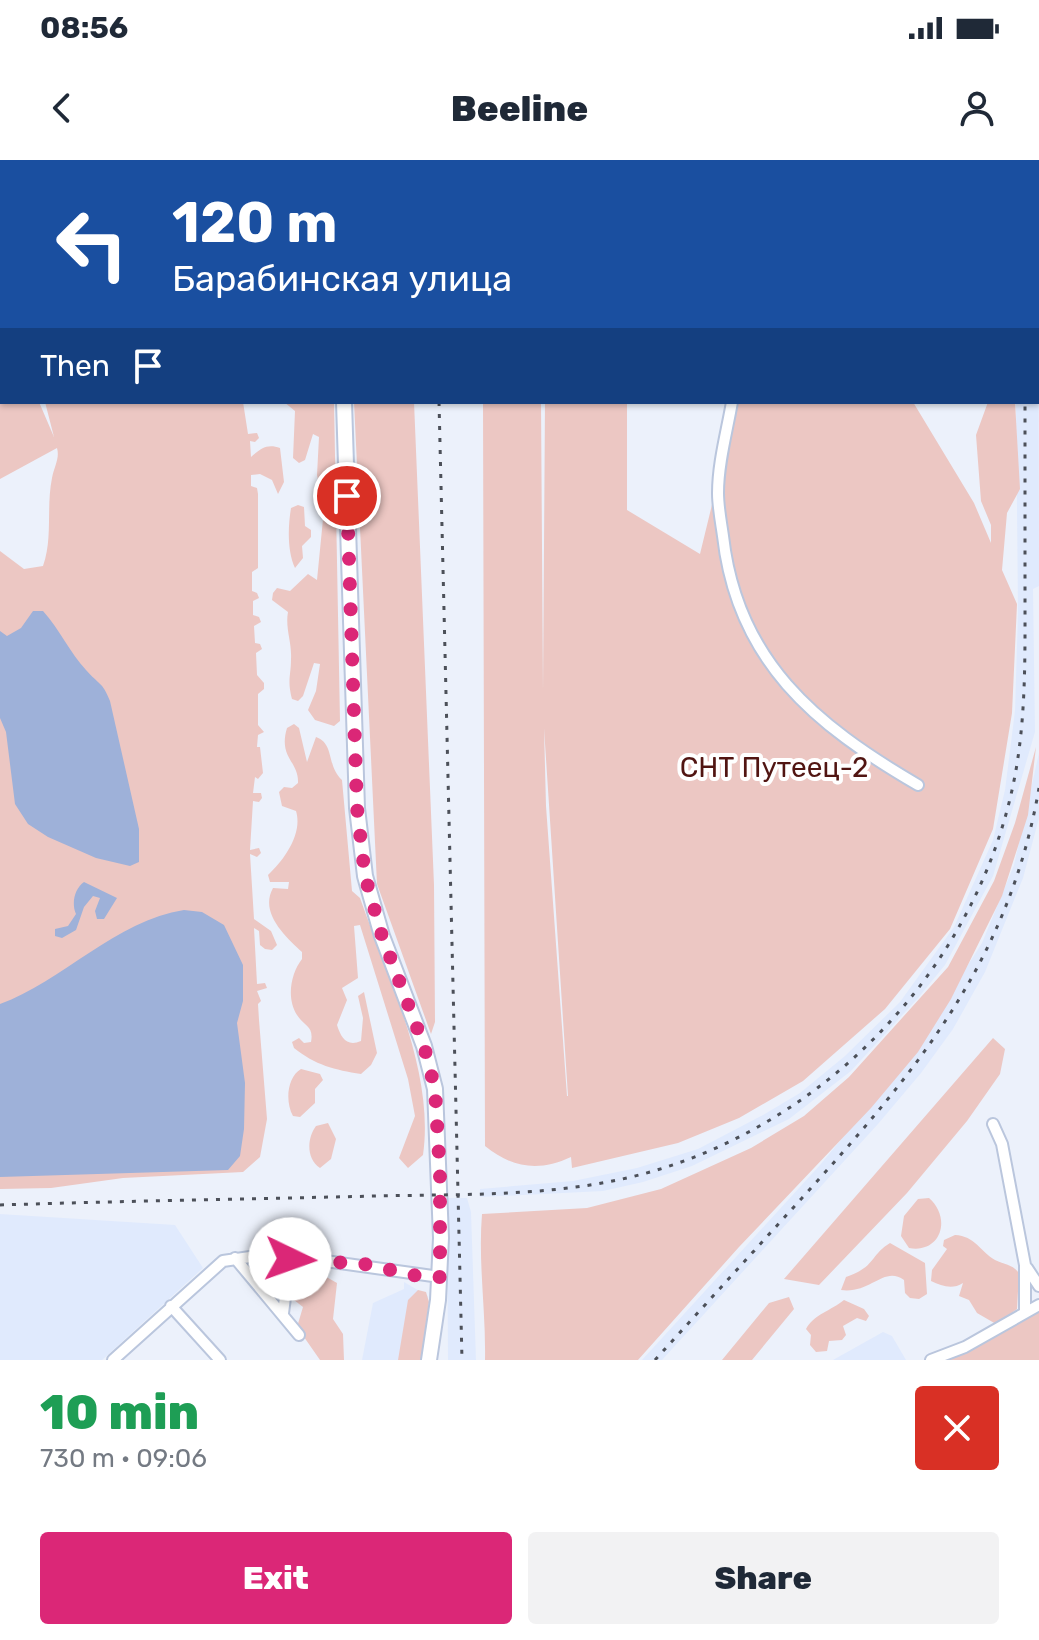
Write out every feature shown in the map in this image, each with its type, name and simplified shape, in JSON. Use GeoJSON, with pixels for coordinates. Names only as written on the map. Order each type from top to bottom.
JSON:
{"type":"FeatureCollection","features":[{"type":"Feature","properties":{"kind":"main road"},"geometry":{"type":"LineString","coordinates":[[344,404],[357,808],[370,895],[424,1046],[435,1089],[440,1174],[440,1277],[429,1360]]}},
{"type":"Feature","properties":{"kind":"street"},"geometry":{"type":"LineString","coordinates":[[732,404],[718,493],[729,581],[742,614],[773,669],[792,693],[868,755],[918,785]]}},
{"type":"Feature","properties":{"kind":"street"},"geometry":{"type":"LineString","coordinates":[[993,1124],[1002,1144],[1025,1265],[1025,1313]]}},
{"type":"Feature","properties":{"kind":"street"},"geometry":{"type":"LineString","coordinates":[[113,1360],[214,1265],[235,1258],[364,1264],[422,1277],[440,1277]]}},
{"type":"Feature","properties":{"kind":"street"},"geometry":{"type":"LineString","coordinates":[[235,1258],[299,1335]]}},
{"type":"Feature","properties":{"kind":"street"},"geometry":{"type":"LineString","coordinates":[[283,1313],[290,1259]]}},
{"type":"Feature","properties":{"kind":"street"},"geometry":{"type":"LineString","coordinates":[[1025,1265],[1039,1286]]}},
{"type":"Feature","properties":{"kind":"street"},"geometry":{"type":"LineString","coordinates":[[931,1360],[965,1347],[1039,1305]]}},
{"type":"Feature","properties":{"kind":"street"},"geometry":{"type":"LineString","coordinates":[[171,1306],[220,1360]]}},
{"type":"Feature","properties":{"kind":"shaded area"},"geometry":{"type":"Polygon","coordinates":[[[1016,404],[1039,404],[1039,586],[1033,589],[1035,732],[993,876],[945,965],[851,1071],[789,1119],[692,1166],[643,1182],[603,1191],[480,1197],[480,1189],[573,1181],[637,1168],[698,1149],[800,1093],[845,1056],[900,1002],[954,927],[993,840],[1005,790],[1015,711],[1018,612],[1016,404]]]}},
{"type":"Feature","properties":{"kind":"shaded area"},"geometry":{"type":"Polygon","coordinates":[[[1039,753],[1039,818],[1023,878],[985,972],[953,1029],[878,1124],[662,1360],[642,1360],[820,1165],[907,1060],[982,943],[1014,865],[1039,753]]]}},
{"type":"Feature","properties":{"kind":"shaded area"},"geometry":{"type":"Polygon","coordinates":[[[447,1198],[467,1198],[471,1212],[476,1360],[448,1360],[447,1198]]]}},
{"type":"Feature","properties":{"kind":"shaded area"},"geometry":{"type":"Polygon","coordinates":[[[0,1214],[175,1225],[203,1268],[102,1360],[0,1360],[0,1214]]]}},
{"type":"Feature","properties":{"kind":"shaded area"},"geometry":{"type":"Polygon","coordinates":[[[404,1282],[428,1296],[421,1360],[362,1360],[373,1303],[404,1289],[404,1282]]]}},
{"type":"Feature","properties":{"kind":"shaded area"},"geometry":{"type":"Polygon","coordinates":[[[883,1332],[892,1336],[906,1360],[833,1360],[883,1332]]]}},
{"type":"Feature","properties":{"kind":"green space"},"geometry":{"type":"Polygon","coordinates":[[[0,404],[40,404],[54,437],[46,404],[243,404],[248,434],[257,433],[259,438],[255,442],[250,441],[251,457],[267,447],[280,448],[284,482],[278,494],[272,480],[260,474],[251,475],[251,486],[257,488],[258,494],[258,568],[252,572],[252,591],[259,598],[253,601],[253,615],[259,617],[261,622],[254,626],[255,643],[260,644],[262,649],[256,653],[257,675],[264,683],[264,689],[258,694],[258,725],[264,732],[258,735],[257,747],[260,747],[263,773],[258,779],[255,777],[253,793],[261,793],[262,798],[259,802],[253,801],[250,850],[259,848],[261,853],[257,857],[250,854],[254,919],[271,931],[277,945],[272,950],[265,949],[260,945],[259,931],[254,928],[257,984],[265,983],[267,988],[257,991],[261,1001],[258,1004],[267,1119],[260,1157],[243,1172],[123,1178],[51,1188],[0,1189],[0,551],[24,569],[43,566],[48,545],[50,489],[57,448],[0,479],[0,404]]]}},
{"type":"Feature","properties":{"kind":"green space"},"geometry":{"type":"Polygon","coordinates":[[[286,404],[334,404],[340,721],[334,726],[315,720],[308,710],[316,691],[320,664],[314,663],[303,696],[298,701],[292,699],[288,612],[272,600],[277,588],[290,591],[308,574],[317,580],[324,509],[317,475],[319,437],[313,434],[305,460],[299,463],[293,458],[295,411],[286,404]]]}},
{"type":"Feature","properties":{"kind":"green space"},"geometry":{"type":"Polygon","coordinates":[[[354,404],[414,404],[434,885],[435,1022],[431,1034],[377,884],[354,404]]]}},
{"type":"Feature","properties":{"kind":"green space","name":"СНТ Путеец-2"},"geometry":{"type":"Polygon","coordinates":[[[483,404],[541,404],[543,691],[545,404],[627,404],[627,510],[700,554],[737,404],[914,404],[974,503],[991,543],[991,525],[981,501],[976,435],[987,404],[1015,404],[1020,489],[1007,513],[1002,570],[1017,604],[1012,713],[993,829],[950,929],[885,1009],[803,1081],[739,1118],[678,1143],[572,1168],[571,1157],[537,1166],[516,1163],[485,1146],[483,404]],[[544,728],[546,806],[568,1096],[544,728]]]}},
{"type":"Feature","properties":{"kind":"green space"},"geometry":{"type":"Polygon","coordinates":[[[298,505],[304,507],[305,526],[311,530],[311,537],[302,546],[303,558],[295,568],[289,530],[291,508],[298,505]]]}},
{"type":"Feature","properties":{"kind":"green space"},"geometry":{"type":"Polygon","coordinates":[[[294,724],[299,728],[307,762],[316,737],[326,745],[342,780],[352,891],[360,898],[395,991],[415,1058],[425,1123],[423,1155],[408,1168],[399,1158],[415,1116],[408,1079],[360,925],[354,926],[358,978],[342,988],[347,1000],[337,1025],[345,1040],[352,1043],[361,1041],[363,1018],[358,996],[364,992],[377,1053],[371,1065],[361,1074],[334,1068],[302,1054],[292,1042],[299,1038],[304,1043],[311,1042],[312,1037],[297,1015],[291,994],[302,952],[276,924],[269,906],[273,888],[288,889],[289,882],[270,882],[268,875],[286,854],[297,829],[296,811],[282,806],[279,792],[298,783],[285,746],[287,728],[294,724]]]}},
{"type":"Feature","properties":{"kind":"green space"},"geometry":{"type":"Polygon","coordinates":[[[1036,747],[1028,815],[1002,896],[951,999],[918,1052],[871,1108],[739,1247],[638,1360],[485,1360],[482,1214],[587,1208],[661,1189],[751,1148],[804,1116],[849,1077],[948,967],[994,881],[1015,823],[1036,747]]]}},
{"type":"Feature","properties":{"kind":"green space"},"geometry":{"type":"Polygon","coordinates":[[[993,1038],[1005,1049],[1000,1074],[967,1121],[907,1193],[819,1285],[784,1279],[993,1038]]]}},
{"type":"Feature","properties":{"kind":"green space"},"geometry":{"type":"Polygon","coordinates":[[[301,1069],[320,1074],[323,1080],[315,1089],[315,1103],[300,1117],[293,1116],[288,1097],[290,1084],[301,1069]]]}},
{"type":"Feature","properties":{"kind":"green space"},"geometry":{"type":"Polygon","coordinates":[[[328,1123],[336,1139],[331,1159],[320,1168],[310,1154],[310,1142],[316,1126],[328,1123]]]}},
{"type":"Feature","properties":{"kind":"green space"},"geometry":{"type":"Polygon","coordinates":[[[929,1198],[940,1215],[940,1233],[929,1246],[909,1248],[901,1236],[904,1216],[918,1199],[929,1198]]]}},
{"type":"Feature","properties":{"kind":"green space"},"geometry":{"type":"Polygon","coordinates":[[[955,1235],[972,1241],[995,1260],[1019,1273],[1017,1309],[996,1324],[977,1313],[969,1300],[959,1296],[963,1283],[951,1287],[931,1281],[932,1270],[947,1249],[943,1246],[944,1240],[955,1235]]]}},
{"type":"Feature","properties":{"kind":"green space"},"geometry":{"type":"Polygon","coordinates":[[[890,1243],[925,1263],[927,1294],[919,1299],[910,1298],[905,1293],[904,1280],[897,1276],[883,1278],[861,1288],[841,1290],[846,1277],[863,1269],[890,1243]]]}},
{"type":"Feature","properties":{"kind":"green space"},"geometry":{"type":"Polygon","coordinates":[[[304,1272],[307,1276],[321,1274],[337,1283],[333,1319],[343,1334],[344,1360],[320,1360],[297,1327],[303,1307],[289,1296],[292,1278],[304,1272]]]}},
{"type":"Feature","properties":{"kind":"green space"},"geometry":{"type":"Polygon","coordinates":[[[418,1290],[426,1292],[429,1302],[421,1360],[398,1360],[408,1300],[418,1290]]]}},
{"type":"Feature","properties":{"kind":"green space"},"geometry":{"type":"Polygon","coordinates":[[[789,1297],[794,1309],[752,1360],[722,1360],[769,1303],[789,1297]]]}},
{"type":"Feature","properties":{"kind":"green space"},"geometry":{"type":"Polygon","coordinates":[[[844,1300],[864,1309],[869,1316],[866,1321],[857,1318],[843,1326],[846,1335],[842,1340],[829,1341],[827,1351],[816,1352],[810,1345],[811,1335],[806,1329],[818,1316],[844,1300]]]}},
{"type":"Feature","properties":{"kind":"green space"},"geometry":{"type":"Polygon","coordinates":[[[1039,1309],[1039,1360],[943,1360],[1039,1309]]]}},
{"type":"Feature","properties":{"kind":"water"},"geometry":{"type":"Polygon","coordinates":[[[33,611],[43,611],[80,663],[102,686],[110,701],[139,829],[139,862],[130,866],[96,858],[48,837],[28,824],[15,804],[6,732],[0,718],[0,631],[7,636],[21,628],[33,611]]]}},
{"type":"Feature","properties":{"kind":"water"},"geometry":{"type":"Polygon","coordinates":[[[84,882],[117,898],[104,919],[97,919],[95,911],[100,898],[93,896],[84,907],[76,930],[62,938],[55,936],[55,929],[68,926],[76,914],[75,896],[84,882]]]}},
{"type":"Feature","properties":{"kind":"water"},"geometry":{"type":"Polygon","coordinates":[[[184,910],[202,912],[224,925],[243,965],[243,1001],[237,1023],[245,1083],[240,1156],[228,1170],[0,1177],[0,1004],[23,994],[112,938],[159,916],[184,910]]]}},
{"type":"Feature","properties":{"kind":"railway"},"geometry":{"type":"LineString","coordinates":[[439,404],[462,1360]]}},
{"type":"Feature","properties":{"kind":"railway"},"geometry":{"type":"LineString","coordinates":[[0,1205],[475,1194],[541,1191],[607,1182],[639,1175],[708,1151],[773,1118],[832,1076],[886,1026],[932,970],[969,908],[998,841],[1016,770],[1023,704],[1025,404]]}},
{"type":"Feature","properties":{"kind":"railway"},"geometry":{"type":"LineString","coordinates":[[655,1360],[844,1151],[919,1059],[952,1011],[981,961],[1005,907],[1025,850],[1039,788]]}},
{"type":"Feature","properties":{"kind":"route"},"geometry":{"type":"LineString","coordinates":[[290,1259],[364,1264],[422,1277],[440,1277],[440,1174],[435,1089],[424,1046],[382,936],[365,876],[357,808],[347,496]]}}]}
